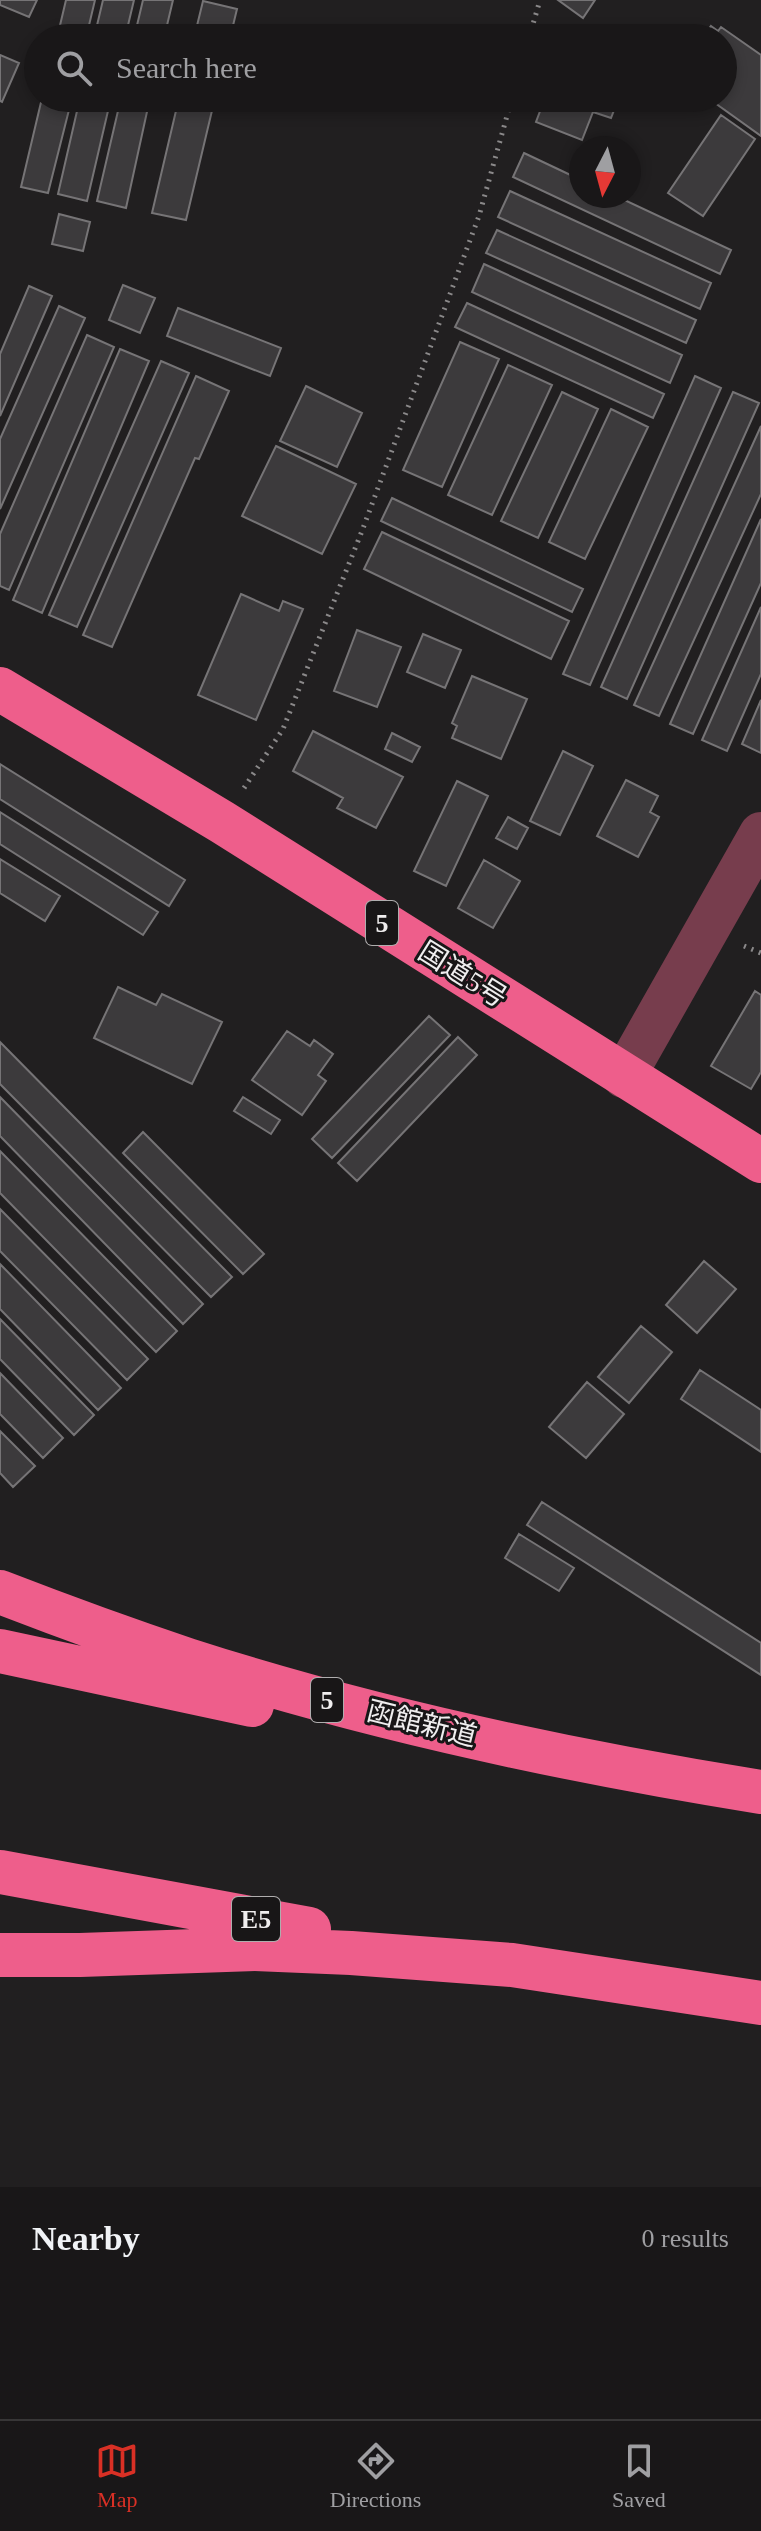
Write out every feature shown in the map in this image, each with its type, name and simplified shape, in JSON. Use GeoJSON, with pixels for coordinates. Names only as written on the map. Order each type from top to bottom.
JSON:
{"type":"FeatureCollection","features":[{"type":"Feature","properties":{"kind":"highway","name":"国道5号"},"geometry":{"type":"LineString","coordinates":[[0,689],[222,822],[761,1161]]}},
{"type":"Feature","properties":{"kind":"highway","name":"函館新道"},"geometry":{"type":"LineString","coordinates":[[0,1592],[189,1660],[329,1700],[469,1735],[663,1776],[761,1792]]}},
{"type":"Feature","properties":{"kind":"highway"},"geometry":{"type":"LineString","coordinates":[[0,1651],[337,1723],[663,1776]]}},
{"type":"Feature","properties":{"kind":"highway","name":"E5"},"geometry":{"type":"LineString","coordinates":[[0,1872],[512,1965]]}},
{"type":"Feature","properties":{"kind":"highway"},"geometry":{"type":"LineString","coordinates":[[0,1955],[255,1949],[351,1953],[512,1965],[761,2003]]}},
{"type":"Feature","properties":{"kind":"street"},"geometry":{"type":"LineString","coordinates":[[624,1076],[761,834]]}},
{"type":"Feature","properties":{"kind":"path"},"geometry":{"type":"LineString","coordinates":[[533,24],[540,0]]}},
{"type":"Feature","properties":{"kind":"path"},"geometry":{"type":"LineString","coordinates":[[222,822],[283,729],[362,531],[479,216],[508,112]]}},
{"type":"Feature","properties":{"kind":"building"},"geometry":{"type":"Polygon","coordinates":[[[0,0],[37,0],[29,17],[0,5],[0,0]]]}},
{"type":"Feature","properties":{"kind":"building"},"geometry":{"type":"Polygon","coordinates":[[[66,0],[95,0],[89,24],[60,24],[66,0]]]}},
{"type":"Feature","properties":{"kind":"building"},"geometry":{"type":"Polygon","coordinates":[[[103,0],[134,0],[128,24],[97,24],[103,0]]]}},
{"type":"Feature","properties":{"kind":"building"},"geometry":{"type":"Polygon","coordinates":[[[143,0],[173,0],[167,24],[137,24],[143,0]]]}},
{"type":"Feature","properties":{"kind":"building"},"geometry":{"type":"Polygon","coordinates":[[[558,0],[595,0],[583,18],[558,0]]]}},
{"type":"Feature","properties":{"kind":"building"},"geometry":{"type":"Polygon","coordinates":[[[203,1],[237,9],[233,24],[197,24],[203,1]]]}},
{"type":"Feature","properties":{"kind":"building"},"geometry":{"type":"Polygon","coordinates":[[[737,38],[761,55],[761,136],[728,112],[737,112],[737,38]]]}},
{"type":"Feature","properties":{"kind":"building"},"geometry":{"type":"Polygon","coordinates":[[[0,55],[19,63],[2,102],[0,101],[0,55]]]}},
{"type":"Feature","properties":{"kind":"building"},"geometry":{"type":"Polygon","coordinates":[[[39,112],[68,112],[48,193],[21,187],[39,112]]]}},
{"type":"Feature","properties":{"kind":"building"},"geometry":{"type":"Polygon","coordinates":[[[77,112],[108,112],[87,201],[58,194],[77,112]]]}},
{"type":"Feature","properties":{"kind":"building"},"geometry":{"type":"Polygon","coordinates":[[[118,112],[147,112],[126,208],[97,201],[118,112]]]}},
{"type":"Feature","properties":{"kind":"building"},"geometry":{"type":"Polygon","coordinates":[[[176,112],[212,112],[186,220],[152,213],[176,112]]]}},
{"type":"Feature","properties":{"kind":"building"},"geometry":{"type":"Polygon","coordinates":[[[540,112],[593,112],[584,136],[572,136],[536,122],[540,112]]]}},
{"type":"Feature","properties":{"kind":"building"},"geometry":{"type":"Polygon","coordinates":[[[593,112],[613,112],[611,118],[593,112]]]}},
{"type":"Feature","properties":{"kind":"building"},"geometry":{"type":"Polygon","coordinates":[[[721,115],[755,139],[703,216],[668,193],[721,115]]]}},
{"type":"Feature","properties":{"kind":"building"},"geometry":{"type":"Polygon","coordinates":[[[524,153],[569,174],[569,203],[513,177],[524,153]]]}},
{"type":"Feature","properties":{"kind":"building"},"geometry":{"type":"Polygon","coordinates":[[[510,191],[711,283],[700,309],[498,217],[510,191]]]}},
{"type":"Feature","properties":{"kind":"building"},"geometry":{"type":"Polygon","coordinates":[[[579,208],[641,208],[731,250],[720,274],[579,208]]]}},
{"type":"Feature","properties":{"kind":"building"},"geometry":{"type":"Polygon","coordinates":[[[59,214],[90,222],[83,251],[52,244],[59,214]]]}},
{"type":"Feature","properties":{"kind":"building"},"geometry":{"type":"Polygon","coordinates":[[[497,230],[696,320],[686,343],[486,253],[497,230]]]}},
{"type":"Feature","properties":{"kind":"building"},"geometry":{"type":"Polygon","coordinates":[[[484,264],[682,355],[670,383],[472,292],[484,264]]]}},
{"type":"Feature","properties":{"kind":"building"},"geometry":{"type":"Polygon","coordinates":[[[123,285],[155,298],[140,333],[109,320],[123,285]]]}},
{"type":"Feature","properties":{"kind":"building"},"geometry":{"type":"Polygon","coordinates":[[[29,286],[52,296],[0,416],[0,354],[29,286]]]}},
{"type":"Feature","properties":{"kind":"building"},"geometry":{"type":"Polygon","coordinates":[[[467,303],[664,394],[653,418],[455,327],[467,303]]]}},
{"type":"Feature","properties":{"kind":"building"},"geometry":{"type":"Polygon","coordinates":[[[59,306],[85,318],[0,509],[0,439],[59,306]]]}},
{"type":"Feature","properties":{"kind":"building"},"geometry":{"type":"Polygon","coordinates":[[[178,308],[281,348],[270,376],[167,336],[178,308]]]}},
{"type":"Feature","properties":{"kind":"building"},"geometry":{"type":"Polygon","coordinates":[[[87,335],[114,347],[9,590],[0,586],[0,534],[87,335]]]}},
{"type":"Feature","properties":{"kind":"building"},"geometry":{"type":"Polygon","coordinates":[[[460,342],[499,359],[442,487],[403,470],[460,342]]]}},
{"type":"Feature","properties":{"kind":"building"},"geometry":{"type":"Polygon","coordinates":[[[120,349],[149,361],[42,613],[13,600],[120,349]]]}},
{"type":"Feature","properties":{"kind":"building"},"geometry":{"type":"Polygon","coordinates":[[[161,361],[189,373],[77,627],[49,615],[161,361]]]}},
{"type":"Feature","properties":{"kind":"building"},"geometry":{"type":"Polygon","coordinates":[[[508,365],[552,385],[492,515],[448,495],[508,365]]]}},
{"type":"Feature","properties":{"kind":"building"},"geometry":{"type":"Polygon","coordinates":[[[196,376],[229,391],[199,459],[195,458],[112,647],[83,635],[196,376]]]}},
{"type":"Feature","properties":{"kind":"building"},"geometry":{"type":"Polygon","coordinates":[[[695,376],[721,388],[590,685],[563,674],[695,376]]]}},
{"type":"Feature","properties":{"kind":"building"},"geometry":{"type":"Polygon","coordinates":[[[306,386],[362,413],[337,467],[280,441],[306,386]]]}},
{"type":"Feature","properties":{"kind":"building"},"geometry":{"type":"Polygon","coordinates":[[[562,392],[598,409],[538,538],[501,521],[562,392]]]}},
{"type":"Feature","properties":{"kind":"building"},"geometry":{"type":"Polygon","coordinates":[[[733,392],[759,403],[627,699],[601,687],[733,392]]]}},
{"type":"Feature","properties":{"kind":"building"},"geometry":{"type":"Polygon","coordinates":[[[611,409],[648,427],[585,559],[549,542],[611,409]]]}},
{"type":"Feature","properties":{"kind":"building"},"geometry":{"type":"Polygon","coordinates":[[[761,426],[761,494],[659,716],[634,705],[761,426]]]}},
{"type":"Feature","properties":{"kind":"building"},"geometry":{"type":"Polygon","coordinates":[[[276,446],[356,484],[322,554],[242,516],[276,446]]]}},
{"type":"Feature","properties":{"kind":"building"},"geometry":{"type":"Polygon","coordinates":[[[392,498],[583,589],[572,612],[381,521],[392,498]]]}},
{"type":"Feature","properties":{"kind":"building"},"geometry":{"type":"Polygon","coordinates":[[[761,519],[761,583],[693,734],[670,724],[761,519]]]}},
{"type":"Feature","properties":{"kind":"building"},"geometry":{"type":"Polygon","coordinates":[[[382,532],[569,621],[551,659],[364,569],[382,532]]]}},
{"type":"Feature","properties":{"kind":"building"},"geometry":{"type":"Polygon","coordinates":[[[241,594],[279,611],[283,601],[303,609],[256,720],[198,695],[241,594]]]}},
{"type":"Feature","properties":{"kind":"building"},"geometry":{"type":"Polygon","coordinates":[[[761,607],[761,674],[727,751],[702,740],[761,607]]]}},
{"type":"Feature","properties":{"kind":"building"},"geometry":{"type":"Polygon","coordinates":[[[357,630],[401,647],[377,707],[334,691],[357,630]]]}},
{"type":"Feature","properties":{"kind":"building"},"geometry":{"type":"Polygon","coordinates":[[[423,634],[461,650],[445,688],[407,672],[423,634]]]}},
{"type":"Feature","properties":{"kind":"building"},"geometry":{"type":"Polygon","coordinates":[[[472,676],[527,699],[501,759],[452,738],[457,726],[452,723],[472,676]]]}},
{"type":"Feature","properties":{"kind":"building"},"geometry":{"type":"Polygon","coordinates":[[[761,700],[761,753],[742,744],[761,700]]]}},
{"type":"Feature","properties":{"kind":"building"},"geometry":{"type":"Polygon","coordinates":[[[313,731],[403,777],[376,828],[337,808],[343,798],[293,771],[313,731]]]}},
{"type":"Feature","properties":{"kind":"building"},"geometry":{"type":"Polygon","coordinates":[[[392,733],[420,747],[412,762],[385,749],[392,733]]]}},
{"type":"Feature","properties":{"kind":"building"},"geometry":{"type":"Polygon","coordinates":[[[563,751],[593,766],[560,835],[530,821],[563,751]]]}},
{"type":"Feature","properties":{"kind":"building"},"geometry":{"type":"Polygon","coordinates":[[[0,764],[185,880],[169,906],[0,799],[0,764]]]}},
{"type":"Feature","properties":{"kind":"building"},"geometry":{"type":"Polygon","coordinates":[[[626,780],[658,796],[650,812],[659,817],[638,857],[597,836],[626,780]]]}},
{"type":"Feature","properties":{"kind":"building"},"geometry":{"type":"Polygon","coordinates":[[[457,781],[488,796],[446,886],[414,871],[457,781]]]}},
{"type":"Feature","properties":{"kind":"building"},"geometry":{"type":"Polygon","coordinates":[[[0,812],[158,912],[143,935],[0,844],[0,812]]]}},
{"type":"Feature","properties":{"kind":"building"},"geometry":{"type":"Polygon","coordinates":[[[508,817],[528,828],[517,849],[496,838],[508,817]]]}},
{"type":"Feature","properties":{"kind":"building"},"geometry":{"type":"Polygon","coordinates":[[[0,859],[60,896],[45,921],[0,893],[0,859]]]}},
{"type":"Feature","properties":{"kind":"building"},"geometry":{"type":"Polygon","coordinates":[[[484,860],[520,881],[493,928],[458,908],[484,860]]]}},
{"type":"Feature","properties":{"kind":"building"},"geometry":{"type":"Polygon","coordinates":[[[118,987],[156,1005],[162,994],[222,1022],[192,1084],[94,1038],[118,987]]]}},
{"type":"Feature","properties":{"kind":"building"},"geometry":{"type":"Polygon","coordinates":[[[755,991],[761,995],[761,1072],[751,1089],[711,1066],[755,991]]]}},
{"type":"Feature","properties":{"kind":"building"},"geometry":{"type":"Polygon","coordinates":[[[429,1016],[450,1035],[332,1158],[312,1139],[429,1016]]]}},
{"type":"Feature","properties":{"kind":"building"},"geometry":{"type":"Polygon","coordinates":[[[287,1031],[310,1046],[314,1040],[333,1054],[318,1075],[326,1081],[302,1115],[252,1080],[287,1031]]]}},
{"type":"Feature","properties":{"kind":"building"},"geometry":{"type":"Polygon","coordinates":[[[458,1037],[477,1055],[357,1181],[338,1163],[458,1037]]]}},
{"type":"Feature","properties":{"kind":"building"},"geometry":{"type":"Polygon","coordinates":[[[0,1042],[232,1277],[211,1297],[0,1084],[0,1042]]]}},
{"type":"Feature","properties":{"kind":"building"},"geometry":{"type":"Polygon","coordinates":[[[0,1097],[203,1304],[183,1324],[0,1136],[0,1097]]]}},
{"type":"Feature","properties":{"kind":"building"},"geometry":{"type":"Polygon","coordinates":[[[243,1097],[280,1120],[271,1134],[234,1111],[243,1097]]]}},
{"type":"Feature","properties":{"kind":"building"},"geometry":{"type":"Polygon","coordinates":[[[143,1132],[264,1254],[243,1274],[123,1153],[143,1132]]]}},
{"type":"Feature","properties":{"kind":"building"},"geometry":{"type":"Polygon","coordinates":[[[0,1151],[177,1331],[156,1352],[0,1193],[0,1151]]]}},
{"type":"Feature","properties":{"kind":"building"},"geometry":{"type":"Polygon","coordinates":[[[0,1209],[148,1359],[127,1380],[0,1251],[0,1209]]]}},
{"type":"Feature","properties":{"kind":"building"},"geometry":{"type":"Polygon","coordinates":[[[704,1261],[736,1289],[697,1333],[666,1305],[704,1261]]]}},
{"type":"Feature","properties":{"kind":"building"},"geometry":{"type":"Polygon","coordinates":[[[0,1264],[121,1388],[98,1410],[0,1309],[0,1264]]]}},
{"type":"Feature","properties":{"kind":"building"},"geometry":{"type":"Polygon","coordinates":[[[0,1319],[94,1415],[74,1435],[0,1359],[0,1319]]]}},
{"type":"Feature","properties":{"kind":"building"},"geometry":{"type":"Polygon","coordinates":[[[641,1326],[672,1352],[629,1403],[598,1377],[641,1326]]]}},
{"type":"Feature","properties":{"kind":"building"},"geometry":{"type":"Polygon","coordinates":[[[700,1370],[761,1410],[761,1452],[681,1399],[700,1370]]]}},
{"type":"Feature","properties":{"kind":"building"},"geometry":{"type":"Polygon","coordinates":[[[0,1373],[63,1438],[43,1458],[0,1414],[0,1373]]]}},
{"type":"Feature","properties":{"kind":"building"},"geometry":{"type":"Polygon","coordinates":[[[587,1382],[624,1414],[586,1458],[549,1427],[587,1382]]]}},
{"type":"Feature","properties":{"kind":"building"},"geometry":{"type":"Polygon","coordinates":[[[0,1431],[35,1466],[13,1487],[0,1473],[0,1431]]]}},
{"type":"Feature","properties":{"kind":"building"},"geometry":{"type":"Polygon","coordinates":[[[542,1502],[761,1643],[761,1675],[527,1525],[542,1502]]]}},
{"type":"Feature","properties":{"kind":"building"},"geometry":{"type":"Polygon","coordinates":[[[519,1534],[574,1568],[559,1591],[505,1558],[519,1534]]]}}]}
